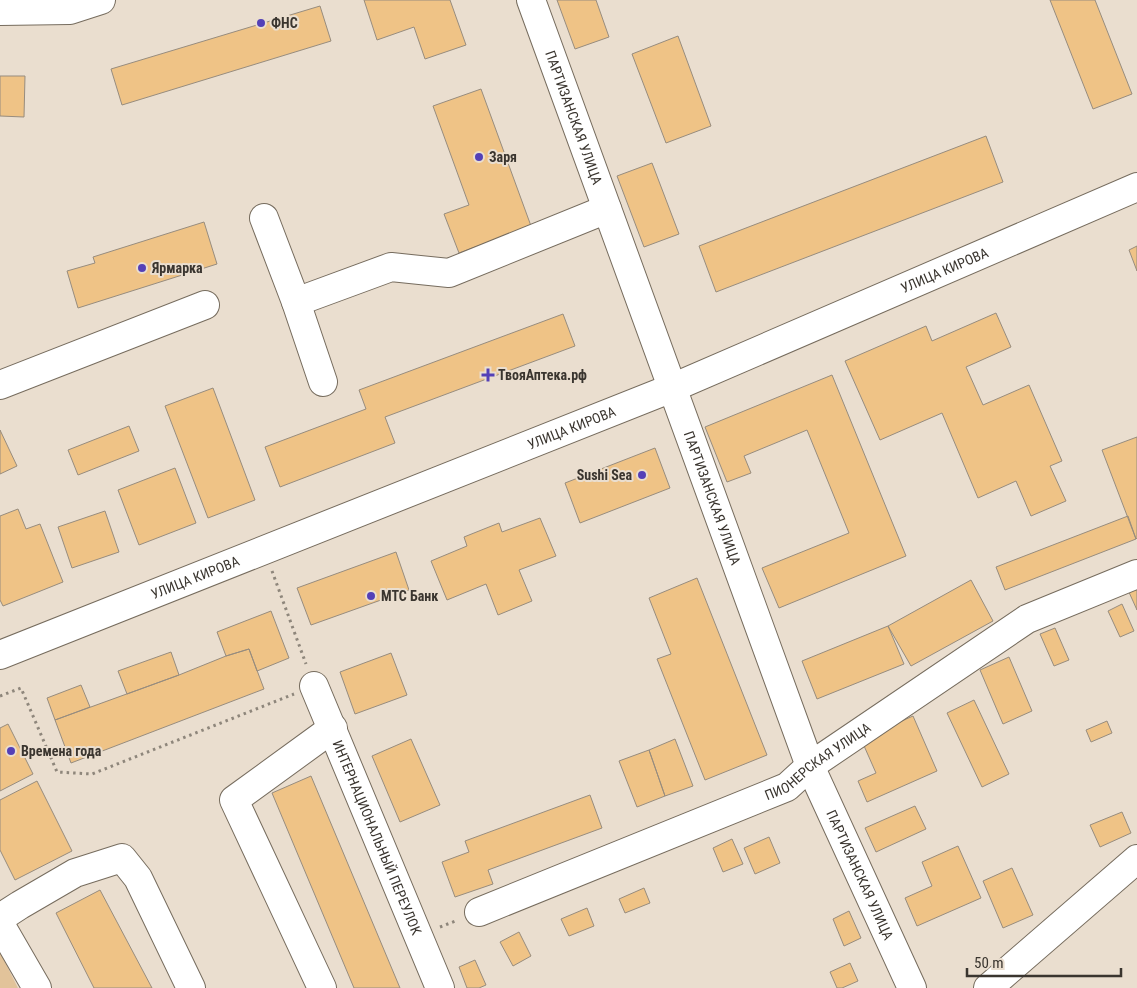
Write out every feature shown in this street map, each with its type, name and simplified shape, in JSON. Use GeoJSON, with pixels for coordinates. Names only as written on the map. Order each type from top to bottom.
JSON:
{"type":"FeatureCollection","features":[{"type":"Feature","properties":{"kind":"street"},"geometry":{"type":"LineString","coordinates":[[0,11],[70,10],[100,0]]}},
{"type":"Feature","properties":{"kind":"street","name":"ПАРТИЗАНСКАЯ УЛИЦА"},"geometry":{"type":"LineString","coordinates":[[531,0],[810,766],[912,988]]}},
{"type":"Feature","properties":{"kind":"street","name":"УЛИЦА КИРОВА"},"geometry":{"type":"LineString","coordinates":[[0,654],[672,388],[1137,187]]}},
{"type":"Feature","properties":{"kind":"street"},"geometry":{"type":"LineString","coordinates":[[296,302],[390,267],[449,272],[607,209]]}},
{"type":"Feature","properties":{"kind":"street"},"geometry":{"type":"LineString","coordinates":[[264,218],[296,302],[323,382]]}},
{"type":"Feature","properties":{"kind":"street"},"geometry":{"type":"LineString","coordinates":[[0,385],[205,305]]}},
{"type":"Feature","properties":{"kind":"street","name":"ПИОНЕРСКАЯ УЛИЦА"},"geometry":{"type":"LineString","coordinates":[[479,912],[788,787],[810,766],[1028,619],[1137,574]]}},
{"type":"Feature","properties":{"kind":"street","name":"ИНТЕРНАЦИОНАЛЬНЫЙ ПЕРЕУЛОК"},"geometry":{"type":"LineString","coordinates":[[314,686],[440,988]]}},
{"type":"Feature","properties":{"kind":"street"},"geometry":{"type":"LineString","coordinates":[[322,988],[234,800],[333,728]]}},
{"type":"Feature","properties":{"kind":"street"},"geometry":{"type":"LineString","coordinates":[[0,918],[75,873],[122,858],[138,878],[191,988]]}},
{"type":"Feature","properties":{"kind":"street"},"geometry":{"type":"LineString","coordinates":[[988,988],[1137,859]]}},
{"type":"Feature","properties":{"kind":"street"},"geometry":{"type":"LineString","coordinates":[[0,924],[37,988]]}},
{"type":"Feature","properties":{"kind":"path"},"geometry":{"type":"LineString","coordinates":[[0,696],[21,688],[57,772],[92,774],[314,686],[264,549]]}},
{"type":"Feature","properties":{"kind":"path"},"geometry":{"type":"LineString","coordinates":[[418,934],[479,912]]}},
{"type":"Feature","properties":{"kind":"shaded area"},"geometry":{"type":"Polygon","coordinates":[[[0,952],[18,988],[0,988],[0,952]]]}},
{"type":"Feature","properties":{"kind":"building"},"geometry":{"type":"Polygon","coordinates":[[[364,0],[450,0],[466,45],[425,59],[414,27],[377,40],[364,0]]]}},
{"type":"Feature","properties":{"kind":"building"},"geometry":{"type":"Polygon","coordinates":[[[557,0],[596,0],[609,37],[575,49],[557,0]]]}},
{"type":"Feature","properties":{"kind":"building"},"geometry":{"type":"Polygon","coordinates":[[[1050,0],[1095,0],[1132,94],[1093,109],[1050,0]]]}},
{"type":"Feature","properties":{"kind":"building"},"geometry":{"type":"Polygon","coordinates":[[[320,6],[331,41],[122,105],[111,69],[320,6]]]}},
{"type":"Feature","properties":{"kind":"building"},"geometry":{"type":"Polygon","coordinates":[[[678,36],[711,126],[666,143],[632,54],[678,36]]]}},
{"type":"Feature","properties":{"kind":"building"},"geometry":{"type":"Polygon","coordinates":[[[0,76],[25,76],[24,117],[0,116],[0,76]]]}},
{"type":"Feature","properties":{"kind":"building"},"geometry":{"type":"Polygon","coordinates":[[[481,89],[531,226],[459,253],[444,214],[469,205],[433,106],[481,89]]]}},
{"type":"Feature","properties":{"kind":"building"},"geometry":{"type":"Polygon","coordinates":[[[986,136],[1003,182],[716,292],[699,246],[986,136]]]}},
{"type":"Feature","properties":{"kind":"building"},"geometry":{"type":"Polygon","coordinates":[[[652,163],[679,234],[644,247],[617,176],[652,163]]]}},
{"type":"Feature","properties":{"kind":"building","name":"Ярмарка"},"geometry":{"type":"Polygon","coordinates":[[[204,222],[217,264],[78,308],[67,271],[95,263],[93,257],[204,222]]]}},
{"type":"Feature","properties":{"kind":"building"},"geometry":{"type":"Polygon","coordinates":[[[1137,246],[1137,271],[1129,250],[1137,246]]]}},
{"type":"Feature","properties":{"kind":"building"},"geometry":{"type":"Polygon","coordinates":[[[996,313],[1011,347],[966,367],[983,405],[1029,385],[1062,461],[1050,466],[1066,501],[1031,516],[1016,481],[978,498],[942,413],[880,440],[845,361],[926,326],[932,341],[996,313]]]}},
{"type":"Feature","properties":{"kind":"building"},"geometry":{"type":"Polygon","coordinates":[[[563,314],[575,346],[385,417],[395,443],[280,487],[265,447],[366,409],[359,390],[563,314]]]}},
{"type":"Feature","properties":{"kind":"building"},"geometry":{"type":"Polygon","coordinates":[[[832,375],[906,556],[779,608],[762,568],[849,533],[807,430],[744,456],[751,473],[727,482],[705,427],[832,375]]]}},
{"type":"Feature","properties":{"kind":"building"},"geometry":{"type":"Polygon","coordinates":[[[213,388],[255,500],[208,518],[165,406],[213,388]]]}},
{"type":"Feature","properties":{"kind":"building"},"geometry":{"type":"Polygon","coordinates":[[[129,426],[139,451],[78,475],[68,450],[129,426]]]}},
{"type":"Feature","properties":{"kind":"building"},"geometry":{"type":"Polygon","coordinates":[[[0,430],[17,466],[0,474],[0,430]]]}},
{"type":"Feature","properties":{"kind":"building"},"geometry":{"type":"Polygon","coordinates":[[[1137,437],[1137,538],[1136,539],[1102,450],[1137,437]]]}},
{"type":"Feature","properties":{"kind":"building"},"geometry":{"type":"Polygon","coordinates":[[[655,448],[670,488],[580,523],[565,483],[655,448]]]}},
{"type":"Feature","properties":{"kind":"building"},"geometry":{"type":"Polygon","coordinates":[[[175,468],[196,523],[139,545],[118,490],[175,468]]]}},
{"type":"Feature","properties":{"kind":"building"},"geometry":{"type":"Polygon","coordinates":[[[18,509],[26,529],[40,524],[63,582],[3,606],[0,600],[0,516],[18,509]]]}},
{"type":"Feature","properties":{"kind":"building"},"geometry":{"type":"Polygon","coordinates":[[[105,511],[119,552],[72,568],[58,527],[105,511]]]}},
{"type":"Feature","properties":{"kind":"building"},"geometry":{"type":"Polygon","coordinates":[[[1128,516],[1136,539],[1005,590],[996,567],[1128,516]]]}},
{"type":"Feature","properties":{"kind":"building"},"geometry":{"type":"Polygon","coordinates":[[[540,518],[556,556],[519,570],[532,601],[498,615],[486,584],[447,600],[431,561],[467,546],[464,537],[499,523],[502,532],[540,518]]]}},
{"type":"Feature","properties":{"kind":"building"},"geometry":{"type":"Polygon","coordinates":[[[396,552],[409,590],[311,625],[297,588],[396,552]]]}},
{"type":"Feature","properties":{"kind":"building"},"geometry":{"type":"Polygon","coordinates":[[[697,578],[767,755],[705,780],[657,659],[671,654],[649,598],[697,578]]]}},
{"type":"Feature","properties":{"kind":"building"},"geometry":{"type":"Polygon","coordinates":[[[971,580],[993,621],[911,666],[888,626],[971,580]]]}},
{"type":"Feature","properties":{"kind":"building"},"geometry":{"type":"Polygon","coordinates":[[[1137,586],[1137,610],[1128,590],[1137,586]]]}},
{"type":"Feature","properties":{"kind":"building"},"geometry":{"type":"Polygon","coordinates":[[[1122,604],[1134,631],[1120,637],[1108,611],[1122,604]]]}},
{"type":"Feature","properties":{"kind":"building"},"geometry":{"type":"Polygon","coordinates":[[[271,611],[289,658],[257,671],[249,649],[226,656],[217,632],[271,611]]]}},
{"type":"Feature","properties":{"kind":"building"},"geometry":{"type":"Polygon","coordinates":[[[888,626],[904,664],[817,699],[802,661],[888,626]]]}},
{"type":"Feature","properties":{"kind":"building"},"geometry":{"type":"Polygon","coordinates":[[[1055,628],[1069,660],[1054,666],[1040,634],[1055,628]]]}},
{"type":"Feature","properties":{"kind":"building"},"geometry":{"type":"Polygon","coordinates":[[[249,649],[264,689],[71,763],[55,720],[249,649]]]}},
{"type":"Feature","properties":{"kind":"building"},"geometry":{"type":"Polygon","coordinates":[[[171,652],[179,675],[127,694],[118,671],[171,652]]]}},
{"type":"Feature","properties":{"kind":"building"},"geometry":{"type":"Polygon","coordinates":[[[391,653],[407,695],[355,714],[340,672],[391,653]]]}},
{"type":"Feature","properties":{"kind":"building"},"geometry":{"type":"Polygon","coordinates":[[[1009,657],[1032,711],[1003,724],[980,670],[1009,657]]]}},
{"type":"Feature","properties":{"kind":"building"},"geometry":{"type":"Polygon","coordinates":[[[81,685],[90,707],[55,720],[47,698],[81,685]]]}},
{"type":"Feature","properties":{"kind":"building"},"geometry":{"type":"Polygon","coordinates":[[[974,700],[1009,774],[982,787],[947,713],[974,700]]]}},
{"type":"Feature","properties":{"kind":"building"},"geometry":{"type":"Polygon","coordinates":[[[913,716],[937,771],[867,802],[858,781],[876,773],[861,739],[913,716]]]}},
{"type":"Feature","properties":{"kind":"building"},"geometry":{"type":"Polygon","coordinates":[[[1107,721],[1112,733],[1091,742],[1086,730],[1107,721]]]}},
{"type":"Feature","properties":{"kind":"building","name":"Времена года"},"geometry":{"type":"Polygon","coordinates":[[[8,724],[33,774],[0,791],[0,728],[8,724]]]}},
{"type":"Feature","properties":{"kind":"building"},"geometry":{"type":"Polygon","coordinates":[[[411,739],[440,805],[400,822],[372,756],[411,739]]]}},
{"type":"Feature","properties":{"kind":"building"},"geometry":{"type":"Polygon","coordinates":[[[675,739],[693,786],[665,796],[649,750],[675,739]]]}},
{"type":"Feature","properties":{"kind":"building"},"geometry":{"type":"Polygon","coordinates":[[[649,750],[665,796],[637,807],[619,761],[649,750]]]}},
{"type":"Feature","properties":{"kind":"building"},"geometry":{"type":"Polygon","coordinates":[[[311,776],[400,988],[354,988],[272,793],[311,776]]]}},
{"type":"Feature","properties":{"kind":"building"},"geometry":{"type":"Polygon","coordinates":[[[37,781],[72,851],[15,880],[0,850],[0,800],[37,781]]]}},
{"type":"Feature","properties":{"kind":"building"},"geometry":{"type":"Polygon","coordinates":[[[590,795],[602,828],[488,870],[493,884],[455,897],[442,862],[469,852],[465,841],[590,795]]]}},
{"type":"Feature","properties":{"kind":"building"},"geometry":{"type":"Polygon","coordinates":[[[915,806],[926,829],[876,852],[865,828],[915,806]]]}},
{"type":"Feature","properties":{"kind":"building"},"geometry":{"type":"Polygon","coordinates":[[[1122,812],[1131,833],[1100,847],[1090,825],[1122,812]]]}},
{"type":"Feature","properties":{"kind":"building"},"geometry":{"type":"Polygon","coordinates":[[[769,837],[780,863],[755,874],[744,848],[769,837]]]}},
{"type":"Feature","properties":{"kind":"building"},"geometry":{"type":"Polygon","coordinates":[[[732,839],[743,864],[723,872],[713,848],[732,839]]]}},
{"type":"Feature","properties":{"kind":"building"},"geometry":{"type":"Polygon","coordinates":[[[958,846],[981,898],[917,926],[905,898],[932,886],[922,862],[958,846]]]}},
{"type":"Feature","properties":{"kind":"building"},"geometry":{"type":"Polygon","coordinates":[[[1012,868],[1033,915],[1003,928],[983,881],[1012,868]]]}},
{"type":"Feature","properties":{"kind":"building"},"geometry":{"type":"Polygon","coordinates":[[[644,888],[650,903],[625,913],[619,899],[644,888]]]}},
{"type":"Feature","properties":{"kind":"building"},"geometry":{"type":"Polygon","coordinates":[[[100,890],[152,988],[94,988],[56,913],[100,890]]]}},
{"type":"Feature","properties":{"kind":"building"},"geometry":{"type":"Polygon","coordinates":[[[587,908],[594,926],[569,936],[561,919],[587,908]]]}},
{"type":"Feature","properties":{"kind":"building"},"geometry":{"type":"Polygon","coordinates":[[[849,911],[861,938],[844,946],[833,919],[849,911]]]}},
{"type":"Feature","properties":{"kind":"building"},"geometry":{"type":"Polygon","coordinates":[[[519,932],[531,956],[513,966],[500,942],[519,932]]]}},
{"type":"Feature","properties":{"kind":"building"},"geometry":{"type":"Polygon","coordinates":[[[475,960],[486,985],[479,988],[467,988],[459,967],[475,960]]]}},
{"type":"Feature","properties":{"kind":"building"},"geometry":{"type":"Polygon","coordinates":[[[850,963],[858,981],[842,988],[837,988],[830,972],[850,963]]]}},
{"type":"Feature","properties":{"kind":"place","name":"ФНС"},"geometry":{"type":"Point","coordinates":[261,23]}},
{"type":"Feature","properties":{"kind":"place","name":"Заря"},"geometry":{"type":"Point","coordinates":[479,157]}},
{"type":"Feature","properties":{"kind":"place","name":"Ярмарка"},"geometry":{"type":"Point","coordinates":[142,268]}},
{"type":"Feature","properties":{"kind":"place","name":"ТвояАптека.рф"},"geometry":{"type":"Point","coordinates":[488,375]}},
{"type":"Feature","properties":{"kind":"place","name":"Sushi Sea"},"geometry":{"type":"Point","coordinates":[642,475]}},
{"type":"Feature","properties":{"kind":"place","name":"МТС Банк"},"geometry":{"type":"Point","coordinates":[371,596]}},
{"type":"Feature","properties":{"kind":"place","name":"Времена года"},"geometry":{"type":"Point","coordinates":[11,751]}}]}
